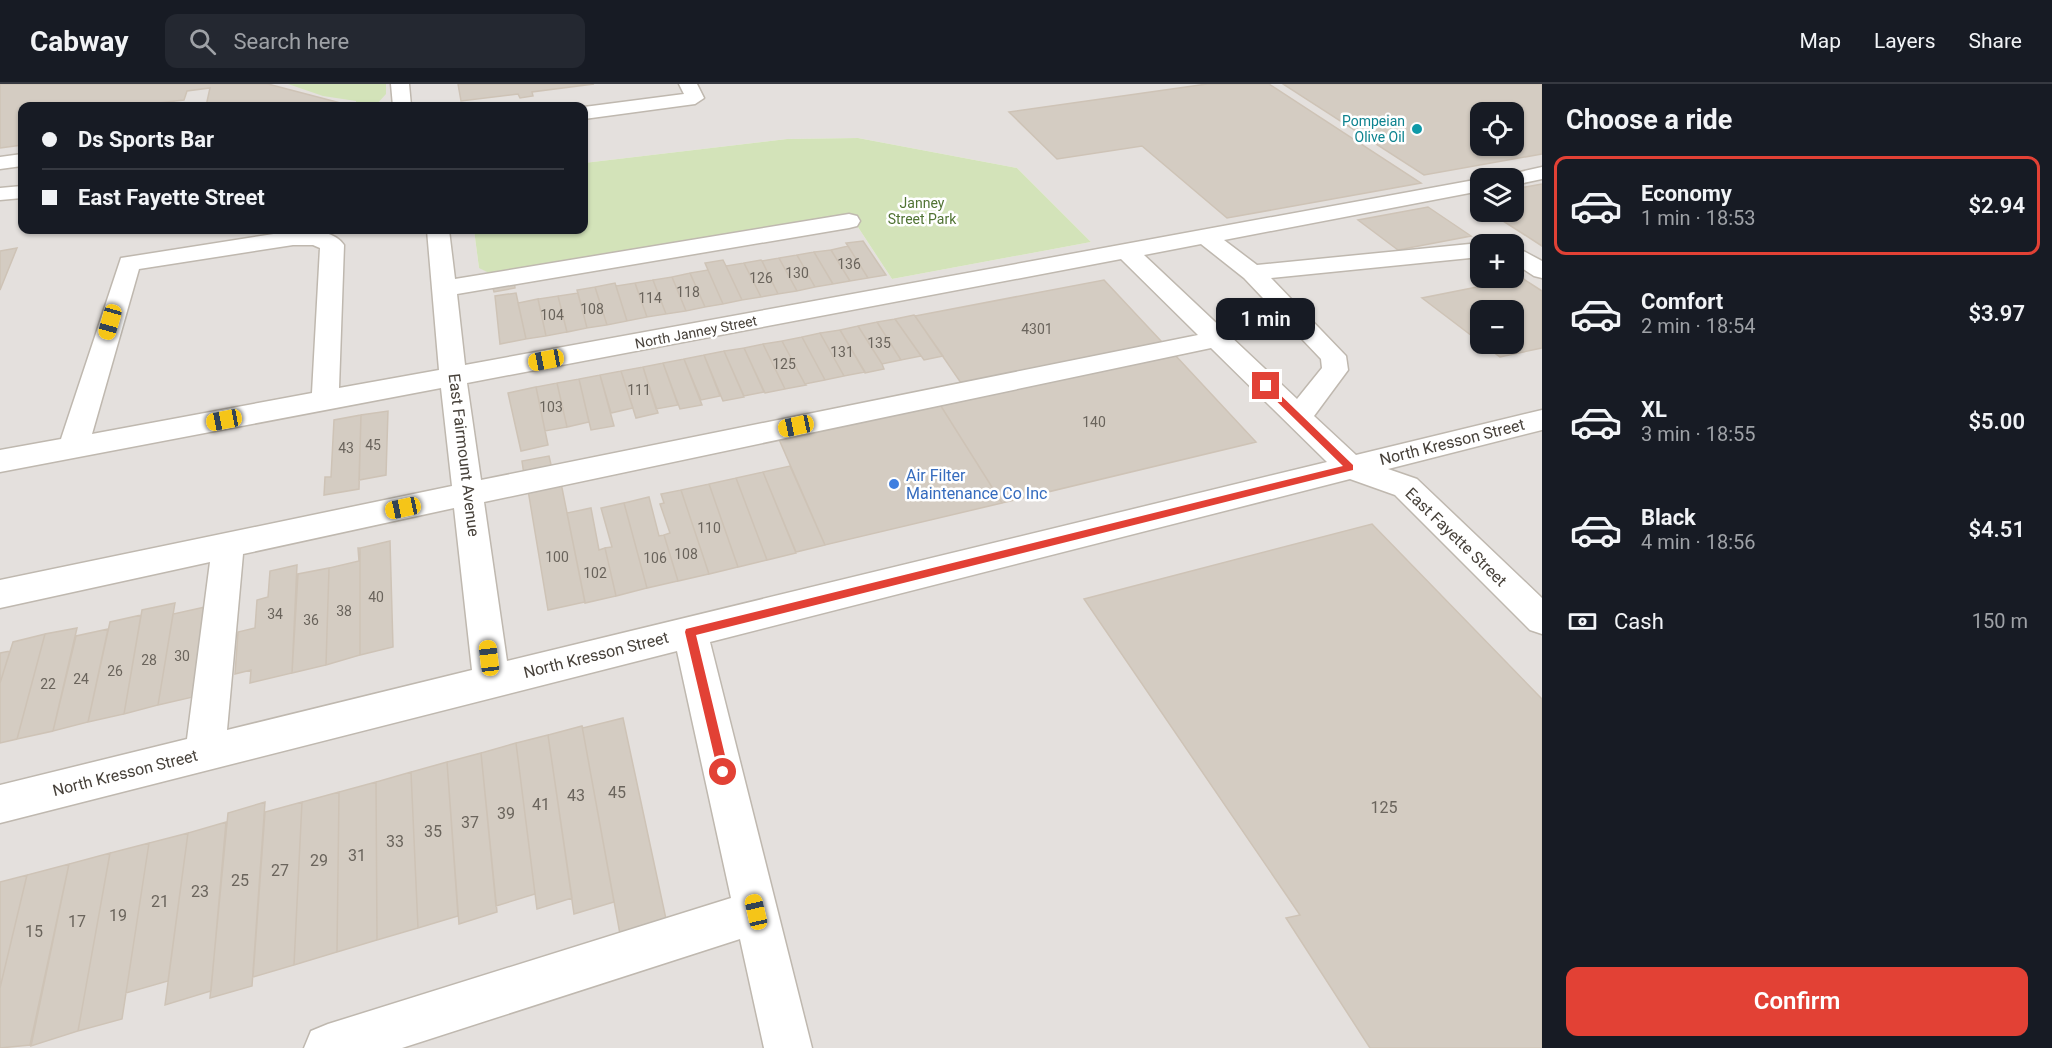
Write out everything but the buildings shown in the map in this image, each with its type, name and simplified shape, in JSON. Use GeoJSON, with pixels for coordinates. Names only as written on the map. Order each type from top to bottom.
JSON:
{"type":"FeatureCollection","features":[{"type":"Feature","properties":{"kind":"street"},"geometry":{"type":"LineString","coordinates":[[400,84],[402,102]]}},
{"type":"Feature","properties":{"kind":"street"},"geometry":{"type":"LineString","coordinates":[[588,113],[695,98],[688,84]]}},
{"type":"Feature","properties":{"kind":"street"},"geometry":{"type":"LineString","coordinates":[[0,163],[18,161]]}},
{"type":"Feature","properties":{"kind":"street"},"geometry":{"type":"LineString","coordinates":[[1524,176],[1542,173]]}},
{"type":"Feature","properties":{"kind":"street","name":"North Janney Street"},"geometry":{"type":"LineString","coordinates":[[0,461],[1470,187]]}},
{"type":"Feature","properties":{"kind":"street"},"geometry":{"type":"LineString","coordinates":[[0,194],[18,192]]}},
{"type":"Feature","properties":{"kind":"street"},"geometry":{"type":"LineString","coordinates":[[446,288],[849,221]]}},
{"type":"Feature","properties":{"kind":"street","name":"East Fairmount Avenue"},"geometry":{"type":"LineString","coordinates":[[439,234],[446,288],[453,378],[492,681]]}},
{"type":"Feature","properties":{"kind":"street"},"geometry":{"type":"LineString","coordinates":[[1204,236],[1252,273],[1333,356],[1336,364],[1335,370],[1298,417]]}},
{"type":"Feature","properties":{"kind":"street"},"geometry":{"type":"LineString","coordinates":[[73,448],[129,264],[293,238],[317,238],[332,245],[325,402]]}},
{"type":"Feature","properties":{"kind":"street","name":"East Fayette Street"},"geometry":{"type":"LineString","coordinates":[[1125,250],[1350,467],[1406,487],[1542,620]]}},
{"type":"Feature","properties":{"kind":"street"},"geometry":{"type":"LineString","coordinates":[[1252,273],[1470,251]]}},
{"type":"Feature","properties":{"kind":"street"},"geometry":{"type":"LineString","coordinates":[[1524,260],[1542,272]]}},
{"type":"Feature","properties":{"kind":"street"},"geometry":{"type":"LineString","coordinates":[[0,594],[468,494],[1217,339]]}},
{"type":"Feature","properties":{"kind":"street","name":"North Kresson Street"},"geometry":{"type":"LineString","coordinates":[[0,804],[1542,420]]}},
{"type":"Feature","properties":{"kind":"street"},"geometry":{"type":"LineString","coordinates":[[205,753],[228,545]]}},
{"type":"Feature","properties":{"kind":"street"},"geometry":{"type":"LineString","coordinates":[[690,632],[788,1048]]}},
{"type":"Feature","properties":{"kind":"street"},"geometry":{"type":"LineString","coordinates":[[328,1048],[756,912]]}},
{"type":"Feature","properties":{"kind":"shaded area"},"geometry":{"type":"Polygon","coordinates":[[[0,84],[1542,84],[1542,1048],[0,1048],[0,84]]]}},
{"type":"Feature","properties":{"kind":"green space"},"geometry":{"type":"Polygon","coordinates":[[[288,84],[386,84],[386,94],[379,102],[356,102],[323,96],[288,84]]]}},
{"type":"Feature","properties":{"kind":"green space","name":"Janney Street Park"},"geometry":{"type":"Polygon","coordinates":[[[858,138],[1017,168],[1091,242],[892,279],[850,215],[491,274],[479,268],[475,234],[588,234],[588,163],[787,139],[858,138]]]}},
{"type":"Feature","properties":{"kind":"place","name":"Pompeian Olive Oil"},"geometry":{"type":"Point","coordinates":[1417,129]}},
{"type":"Feature","properties":{"kind":"place","name":"Air Filter Maintenance Co Inc"},"geometry":{"type":"Point","coordinates":[894,484]}},
{"type":"Feature","properties":{"kind":"route"},"geometry":{"type":"LineString","coordinates":[[723,772],[690,632],[1350,467],[1266,386]]}}]}
